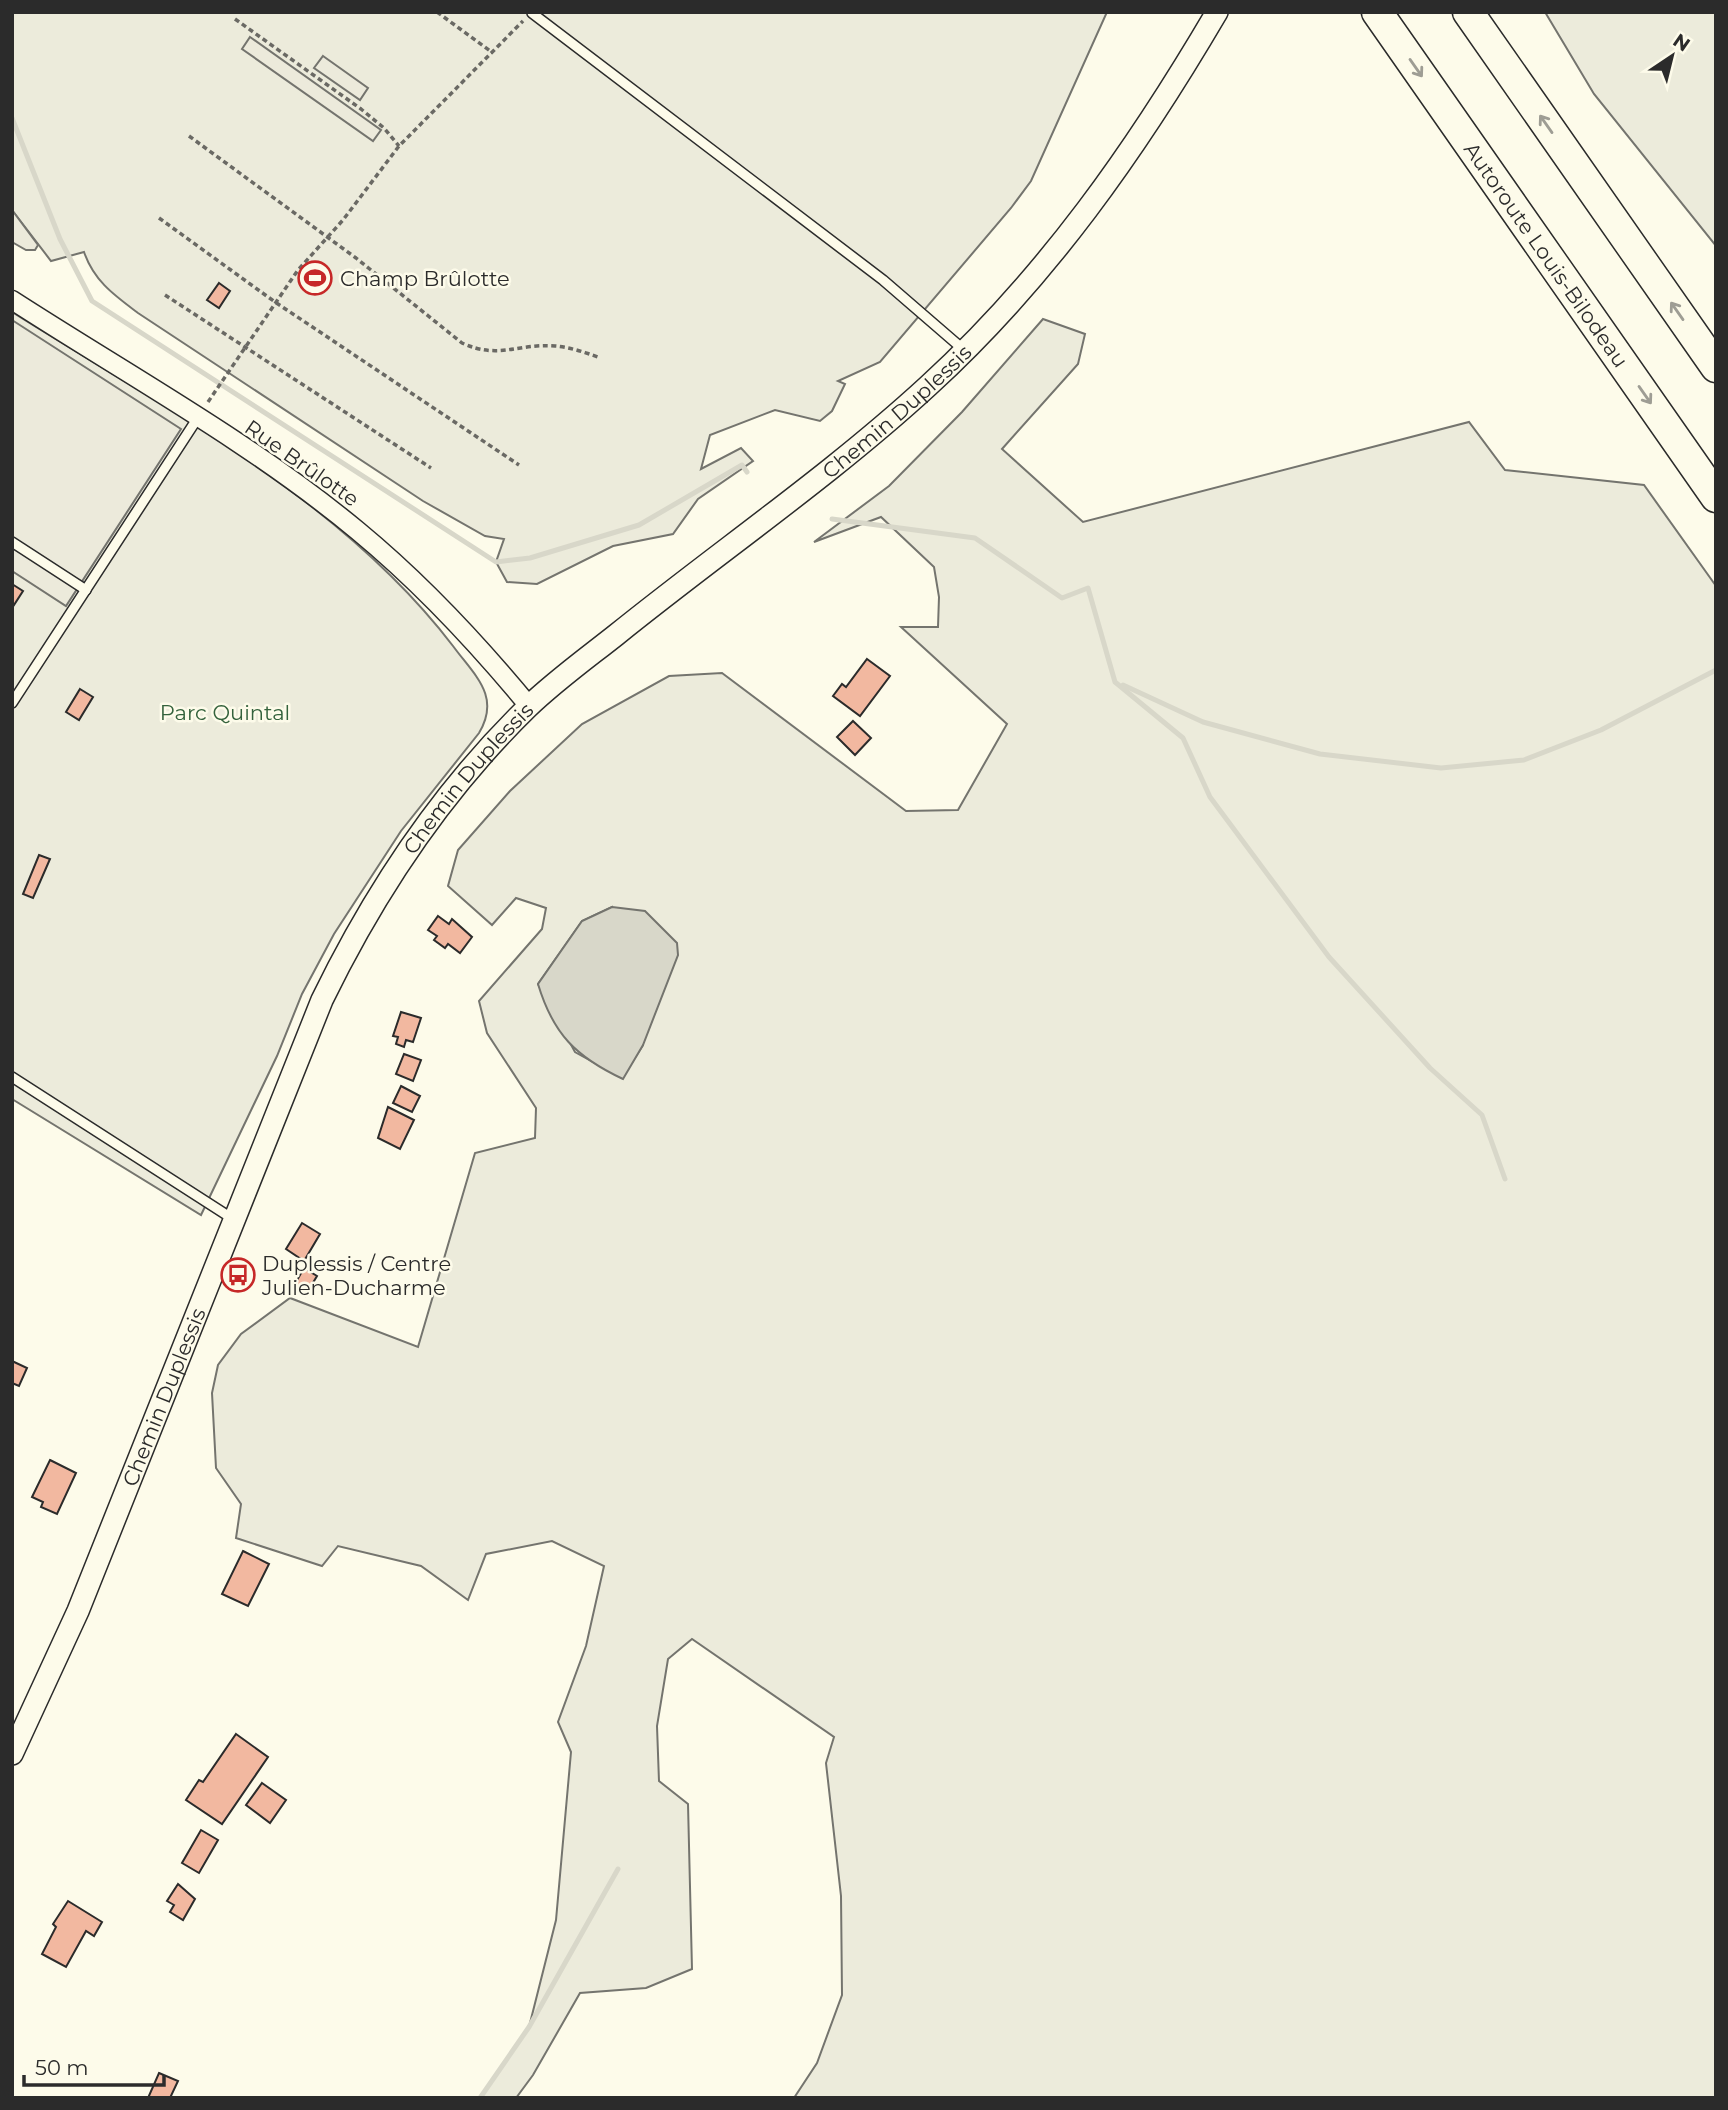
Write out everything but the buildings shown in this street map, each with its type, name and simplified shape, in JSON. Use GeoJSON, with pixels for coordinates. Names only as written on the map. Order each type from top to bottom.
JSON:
{"type":"FeatureCollection","features":[{"type":"Feature","properties":{"kind":"highway","name":"Autoroute Louis-Bilodeau"},"geometry":{"type":"LineString","coordinates":[[1377,12],[1716,497]]}},
{"type":"Feature","properties":{"kind":"highway"},"geometry":{"type":"LineString","coordinates":[[1468,12],[1716,367]]}},
{"type":"Feature","properties":{"kind":"street","name":"Chemin Duplessis"},"geometry":{"type":"LineString","coordinates":[[12,1754],[78,1611],[322,1000],[366,914],[466,774],[529,706],[663,597],[841,461],[965,351],[1038,273],[1111,181],[1217,12]]}},
{"type":"Feature","properties":{"kind":"street","name":"Rue Brûlotte"},"geometry":{"type":"LineString","coordinates":[[12,300],[286,476],[367,539],[445,611],[529,706]]}},
{"type":"Feature","properties":{"kind":"lane"},"geometry":{"type":"LineString","coordinates":[[532,13],[883,280],[965,351]]}},
{"type":"Feature","properties":{"kind":"lane"},"geometry":{"type":"LineString","coordinates":[[12,703],[197,419]]}},
{"type":"Feature","properties":{"kind":"lane"},"geometry":{"type":"LineString","coordinates":[[12,542],[86,590]]}},
{"type":"Feature","properties":{"kind":"lane"},"geometry":{"type":"LineString","coordinates":[[12,1077],[235,1220]]}},
{"type":"Feature","properties":{"kind":"path"},"geometry":{"type":"LineString","coordinates":[[437,12],[493,53]]}},
{"type":"Feature","properties":{"kind":"path"},"geometry":{"type":"LineString","coordinates":[[197,419],[275,302],[325,237],[343,220],[399,146],[532,13]]}},
{"type":"Feature","properties":{"kind":"path"},"geometry":{"type":"LineString","coordinates":[[235,19],[361,109],[384,128],[399,146]]}},
{"type":"Feature","properties":{"kind":"path"},"geometry":{"type":"LineString","coordinates":[[189,136],[462,343],[481,352],[555,346],[598,357]]}},
{"type":"Feature","properties":{"kind":"path"},"geometry":{"type":"LineString","coordinates":[[159,218],[275,302],[519,465]]}},
{"type":"Feature","properties":{"kind":"path"},"geometry":{"type":"LineString","coordinates":[[165,295],[431,468]]}},
{"type":"Feature","properties":{"kind":"green space","name":"Champ Brûlotte"},"geometry":{"type":"Polygon","coordinates":[[[12,12],[1107,12],[1031,181],[880,362],[838,381],[845,384],[832,411],[820,421],[775,410],[710,435],[701,469],[741,448],[753,461],[698,499],[673,534],[613,546],[537,584],[507,582],[496,562],[504,539],[485,536],[423,501],[138,313],[99,279],[84,252],[51,261],[12,210],[12,12]]]}},
{"type":"Feature","properties":{"kind":"green space"},"geometry":{"type":"Polygon","coordinates":[[[1545,12],[1716,12],[1716,246],[1594,94],[1545,12]]]}},
{"type":"Feature","properties":{"kind":"green space","name":"Parc Quintal"},"geometry":{"type":"Polygon","coordinates":[[[12,312],[190,422],[305,501],[358,545],[408,593],[477,677],[486,697],[485,720],[479,733],[401,831],[334,934],[302,994],[277,1056],[201,1215],[12,1099],[12,312]]]}},
{"type":"Feature","properties":{"kind":"green space"},"geometry":{"type":"Polygon","coordinates":[[[1043,319],[1085,334],[1078,364],[1002,449],[1083,522],[1469,422],[1505,470],[1644,485],[1716,586],[1716,2098],[794,2098],[817,2063],[842,1995],[841,1896],[826,1763],[834,1737],[692,1639],[668,1659],[657,1726],[659,1781],[688,1804],[692,1969],[646,1988],[580,1993],[533,2075],[516,2098],[480,2098],[529,2027],[556,1920],[571,1752],[558,1722],[586,1646],[604,1566],[552,1541],[486,1554],[468,1600],[421,1566],[338,1546],[322,1566],[236,1538],[241,1504],[216,1468],[212,1393],[218,1365],[241,1334],[290,1298],[418,1347],[475,1153],[535,1138],[536,1108],[487,1033],[479,1001],[542,929],[546,908],[516,898],[492,925],[448,886],[458,850],[510,791],[582,724],[669,676],[722,673],[906,811],[958,810],[1007,724],[901,627],[938,627],[939,597],[934,567],[881,517],[814,542],[889,486],[962,412],[1043,319]],[[612,907],[582,921],[538,984],[575,1052],[622,1078],[643,1045],[612,907]]]}},
{"type":"Feature","properties":{"kind":"shaded area"},"geometry":{"type":"Polygon","coordinates":[[[250,37],[381,130],[373,141],[242,49],[250,37]]]}},
{"type":"Feature","properties":{"kind":"shaded area"},"geometry":{"type":"Polygon","coordinates":[[[323,56],[368,88],[360,100],[314,68],[323,56]]]}},
{"type":"Feature","properties":{"kind":"shaded area"},"geometry":{"type":"Polygon","coordinates":[[[12,210],[38,245],[35,250],[26,250],[12,242],[12,210]]]}},
{"type":"Feature","properties":{"kind":"shaded area"},"geometry":{"type":"Polygon","coordinates":[[[12,320],[181,429],[66,606],[12,571],[12,320]]]}},
{"type":"Feature","properties":{"kind":"shaded area"},"geometry":{"type":"Polygon","coordinates":[[[612,907],[645,911],[677,943],[678,955],[643,1045],[623,1079],[592,1062],[568,1042],[551,1017],[538,984],[582,921],[612,907]]]}},
{"type":"Feature","properties":{"kind":"waterway"},"geometry":{"type":"LineString","coordinates":[[12,118],[60,239],[92,301],[496,562],[530,558],[639,525],[742,465],[747,472]]}},
{"type":"Feature","properties":{"kind":"waterway"},"geometry":{"type":"LineString","coordinates":[[832,519],[975,538],[1062,598],[1088,588],[1115,682],[1183,738],[1210,797],[1329,957],[1430,1068],[1482,1115],[1505,1179]]}},
{"type":"Feature","properties":{"kind":"waterway"},"geometry":{"type":"LineString","coordinates":[[1123,685],[1203,722],[1320,754],[1441,768],[1524,760],[1601,730],[1716,670]]}},
{"type":"Feature","properties":{"kind":"waterway"},"geometry":{"type":"LineString","coordinates":[[480,2098],[529,2027],[618,1869]]}},
{"type":"Feature","properties":{"kind":"place","name":"Champ Brûlotte"},"geometry":{"type":"Point","coordinates":[315,278]}},
{"type":"Feature","properties":{"kind":"place","name":"Duplessis / Centre Julien-Ducharme"},"geometry":{"type":"Point","coordinates":[238,1275]}}]}
